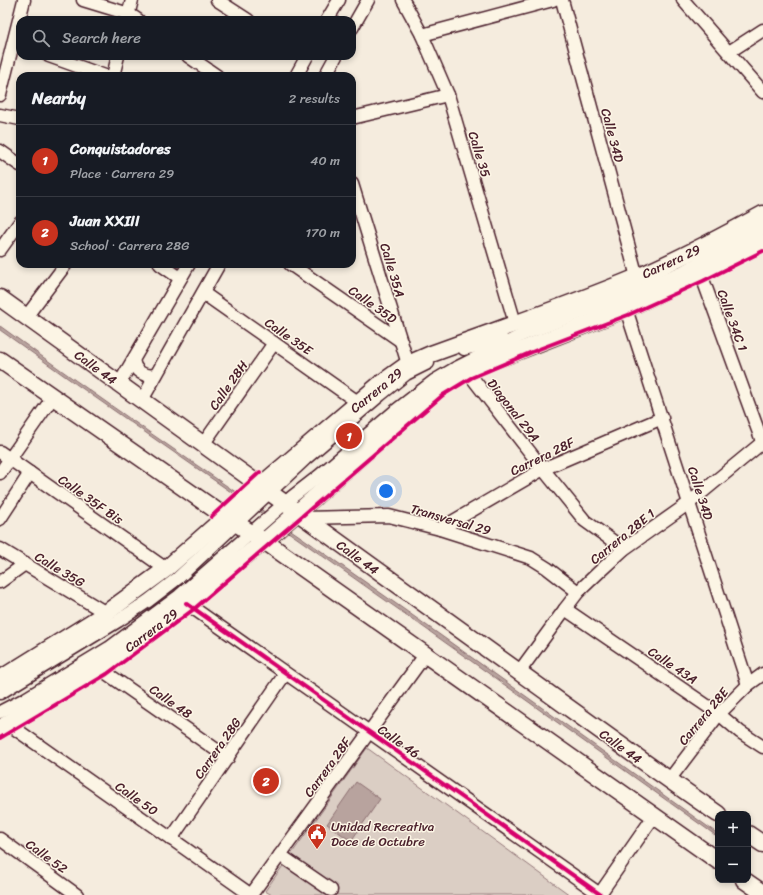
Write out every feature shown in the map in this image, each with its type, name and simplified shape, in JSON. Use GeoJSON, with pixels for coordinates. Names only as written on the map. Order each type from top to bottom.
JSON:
{"type":"FeatureCollection","features":[{"type":"Feature","properties":{"kind":"main road","name":"Carrera 29"},"geometry":{"type":"LineString","coordinates":[[0,679],[106,613],[234,518],[359,402],[380,384],[408,364],[431,354],[519,329],[694,252],[763,214]]}},
{"type":"Feature","properties":{"kind":"main road","name":"Carrera 29"},"geometry":{"type":"LineString","coordinates":[[2,721],[99,668],[186,603],[259,535],[292,511],[439,388],[467,371],[626,309],[701,274],[763,242]]}},
{"type":"Feature","properties":{"kind":"main road","name":"Calle 44"},"geometry":{"type":"LineString","coordinates":[[0,298],[204,443],[292,511],[715,812]]}},
{"type":"Feature","properties":{"kind":"main road"},"geometry":{"type":"LineString","coordinates":[[0,360],[259,535],[425,655],[715,860]]}},
{"type":"Feature","properties":{"kind":"main road"},"geometry":{"type":"LineString","coordinates":[[751,836],[763,844]]}},
{"type":"Feature","properties":{"kind":"main road"},"geometry":{"type":"LineString","coordinates":[[748,883],[763,893]]}},
{"type":"Feature","properties":{"kind":"street"},"geometry":{"type":"LineString","coordinates":[[21,16],[24,0]]}},
{"type":"Feature","properties":{"kind":"street"},"geometry":{"type":"LineString","coordinates":[[83,0],[126,16]]}},
{"type":"Feature","properties":{"kind":"street"},"geometry":{"type":"LineString","coordinates":[[131,16],[132,0]]}},
{"type":"Feature","properties":{"kind":"street"},"geometry":{"type":"LineString","coordinates":[[217,0],[242,16]]}},
{"type":"Feature","properties":{"kind":"street"},"geometry":{"type":"LineString","coordinates":[[329,16],[339,0]]}},
{"type":"Feature","properties":{"kind":"street"},"geometry":{"type":"LineString","coordinates":[[356,21],[368,0]]}},
{"type":"Feature","properties":{"kind":"street","name":"Calle 35"},"geometry":{"type":"LineString","coordinates":[[403,0],[422,35],[448,95],[519,329]]}},
{"type":"Feature","properties":{"kind":"street"},"geometry":{"type":"LineString","coordinates":[[422,35],[553,0]]}},
{"type":"Feature","properties":{"kind":"street","name":"Calle 34D"},"geometry":{"type":"LineString","coordinates":[[562,0],[637,277]]}},
{"type":"Feature","properties":{"kind":"street"},"geometry":{"type":"LineString","coordinates":[[683,0],[763,92]]}},
{"type":"Feature","properties":{"kind":"street"},"geometry":{"type":"LineString","coordinates":[[729,52],[763,30]]}},
{"type":"Feature","properties":{"kind":"street"},"geometry":{"type":"LineString","coordinates":[[0,95],[16,44]]}},
{"type":"Feature","properties":{"kind":"street"},"geometry":{"type":"LineString","coordinates":[[60,60],[94,72]]}},
{"type":"Feature","properties":{"kind":"street"},"geometry":{"type":"LineString","coordinates":[[114,72],[117,60]]}},
{"type":"Feature","properties":{"kind":"street"},"geometry":{"type":"LineString","coordinates":[[194,60],[210,72]]}},
{"type":"Feature","properties":{"kind":"street"},"geometry":{"type":"LineString","coordinates":[[298,72],[304,60]]}},
{"type":"Feature","properties":{"kind":"street"},"geometry":{"type":"LineString","coordinates":[[327,72],[334,60]]}},
{"type":"Feature","properties":{"kind":"street"},"geometry":{"type":"LineString","coordinates":[[356,117],[448,95]]}},
{"type":"Feature","properties":{"kind":"street"},"geometry":{"type":"LineString","coordinates":[[0,115],[16,118]]}},
{"type":"Feature","properties":{"kind":"street"},"geometry":{"type":"LineString","coordinates":[[0,151],[16,162]]}},
{"type":"Feature","properties":{"kind":"street","name":"Calle 35A"},"geometry":{"type":"LineString","coordinates":[[356,197],[408,364]]}},
{"type":"Feature","properties":{"kind":"street"},"geometry":{"type":"LineString","coordinates":[[0,250],[16,228]]}},
{"type":"Feature","properties":{"kind":"street"},"geometry":{"type":"LineString","coordinates":[[264,490],[305,459],[406,374],[444,356],[519,329],[637,291],[682,272],[763,228]]}},
{"type":"Feature","properties":{"kind":"street"},"geometry":{"type":"LineString","coordinates":[[26,317],[63,268]]}},
{"type":"Feature","properties":{"kind":"street"},"geometry":{"type":"LineString","coordinates":[[166,268],[180,278]]}},
{"type":"Feature","properties":{"kind":"street"},"geometry":{"type":"LineString","coordinates":[[119,384],[186,268]]}},
{"type":"Feature","properties":{"kind":"street"},"geometry":{"type":"LineString","coordinates":[[142,400],[217,268]]}},
{"type":"Feature","properties":{"kind":"street","name":"Calle 35D"},"geometry":{"type":"LineString","coordinates":[[296,268],[401,341]]}},
{"type":"Feature","properties":{"kind":"street","name":"Calle 34C 1"},"geometry":{"type":"LineString","coordinates":[[701,274],[763,443]]}},
{"type":"Feature","properties":{"kind":"street","name":"Calle 35E"},"geometry":{"type":"LineString","coordinates":[[203,293],[359,402]]}},
{"type":"Feature","properties":{"kind":"street","name":"Calle 34D"},"geometry":{"type":"LineString","coordinates":[[626,309],[748,685]]}},
{"type":"Feature","properties":{"kind":"street"},"geometry":{"type":"LineString","coordinates":[[292,511],[319,476],[394,412],[434,381],[519,329]]}},
{"type":"Feature","properties":{"kind":"street","name":"Calle 28H"},"geometry":{"type":"LineString","coordinates":[[204,443],[274,343]]}},
{"type":"Feature","properties":{"kind":"street"},"geometry":{"type":"LineString","coordinates":[[133,360],[137,370],[141,373],[146,375],[156,375]]}},
{"type":"Feature","properties":{"kind":"street","name":"Diagonal 29A"},"geometry":{"type":"LineString","coordinates":[[467,371],[543,469],[586,521],[624,549]]}},
{"type":"Feature","properties":{"kind":"street"},"geometry":{"type":"LineString","coordinates":[[0,473],[5,455],[53,397]]}},
{"type":"Feature","properties":{"kind":"street","name":"Carrera 28F"},"geometry":{"type":"LineString","coordinates":[[440,529],[543,469],[662,418]]}},
{"type":"Feature","properties":{"kind":"street","name":"Carrera 28E 1"},"geometry":{"type":"LineString","coordinates":[[518,672],[578,592],[624,549],[689,503],[763,443]]}},
{"type":"Feature","properties":{"kind":"street","name":"Calle 35F Bis"},"geometry":{"type":"LineString","coordinates":[[5,455],[166,569]]}},
{"type":"Feature","properties":{"kind":"street"},"geometry":{"type":"LineString","coordinates":[[0,519],[30,473]]}},
{"type":"Feature","properties":{"kind":"street","name":"Transversal 29"},"geometry":{"type":"LineString","coordinates":[[292,511],[388,516],[440,529],[531,558],[547,568],[578,592]]}},
{"type":"Feature","properties":{"kind":"street"},"geometry":{"type":"LineString","coordinates":[[0,693],[148,602],[178,578],[234,518]]}},
{"type":"Feature","properties":{"kind":"street"},"geometry":{"type":"LineString","coordinates":[[2,721],[24,699],[109,648],[259,535]]}},
{"type":"Feature","properties":{"kind":"street","name":"Calle 35G"},"geometry":{"type":"LineString","coordinates":[[0,549],[106,613]]}},
{"type":"Feature","properties":{"kind":"street"},"geometry":{"type":"LineString","coordinates":[[0,582],[25,564]]}},
{"type":"Feature","properties":{"kind":"street","name":"Calle 46"},"geometry":{"type":"LineString","coordinates":[[186,603],[600,895]]}},
{"type":"Feature","properties":{"kind":"street","name":"Calle 43A"},"geometry":{"type":"LineString","coordinates":[[565,609],[720,714],[740,732],[763,747]]}},
{"type":"Feature","properties":{"kind":"street","name":"Carrera 28F"},"geometry":{"type":"LineString","coordinates":[[251,895],[425,655]]}},
{"type":"Feature","properties":{"kind":"street","name":"Calle 48"},"geometry":{"type":"LineString","coordinates":[[99,668],[228,758]]}},
{"type":"Feature","properties":{"kind":"street","name":"Carrera 28G"},"geometry":{"type":"LineString","coordinates":[[171,839],[285,674]]}},
{"type":"Feature","properties":{"kind":"street","name":"Carrera 28E"},"geometry":{"type":"LineString","coordinates":[[669,780],[720,714],[748,685],[763,674]]}},
{"type":"Feature","properties":{"kind":"street","name":"Calle 50"},"geometry":{"type":"LineString","coordinates":[[2,721],[251,895]]}},
{"type":"Feature","properties":{"kind":"street"},"geometry":{"type":"LineString","coordinates":[[600,895],[654,816]]}},
{"type":"Feature","properties":{"kind":"street","name":"Calle 52"},"geometry":{"type":"LineString","coordinates":[[0,840],[78,895]]}},
{"type":"Feature","properties":{"kind":"street"},"geometry":{"type":"LineString","coordinates":[[280,854],[331,890]]}},
{"type":"Feature","properties":{"kind":"shaded area"},"geometry":{"type":"Polygon","coordinates":[[[0,326],[113,407],[460,649],[715,832],[715,835],[356,579],[0,330],[0,326]]]}},
{"type":"Feature","properties":{"kind":"shaded area"},"geometry":{"type":"Polygon","coordinates":[[[367,748],[570,895],[272,895],[265,891],[367,748]]]}},
{"type":"Feature","properties":{"kind":"shaded area"},"geometry":{"type":"Polygon","coordinates":[[[356,782],[380,799],[351,841],[327,824],[356,782]]]}},
{"type":"Feature","properties":{"kind":"cycle path"},"geometry":{"type":"LineString","coordinates":[[0,738],[107,674],[194,609],[443,395],[471,378],[539,349],[628,315],[703,281],[763,251]]}},
{"type":"Feature","properties":{"kind":"cycle path"},"geometry":{"type":"LineString","coordinates":[[211,517],[260,472]]}},
{"type":"Feature","properties":{"kind":"cycle path"},"geometry":{"type":"LineString","coordinates":[[186,603],[601,895]]}},
{"type":"Feature","properties":{"kind":"place","name":"Conquistadores"},"geometry":{"type":"Point","coordinates":[349,436]}},
{"type":"Feature","properties":{"kind":"place","name":"Juan XXIII"},"geometry":{"type":"Point","coordinates":[266,781]}},
{"type":"Feature","properties":{"kind":"place","name":"Unidad Recreativa Doce de Octubre"},"geometry":{"type":"Point","coordinates":[317,850]}}]}
